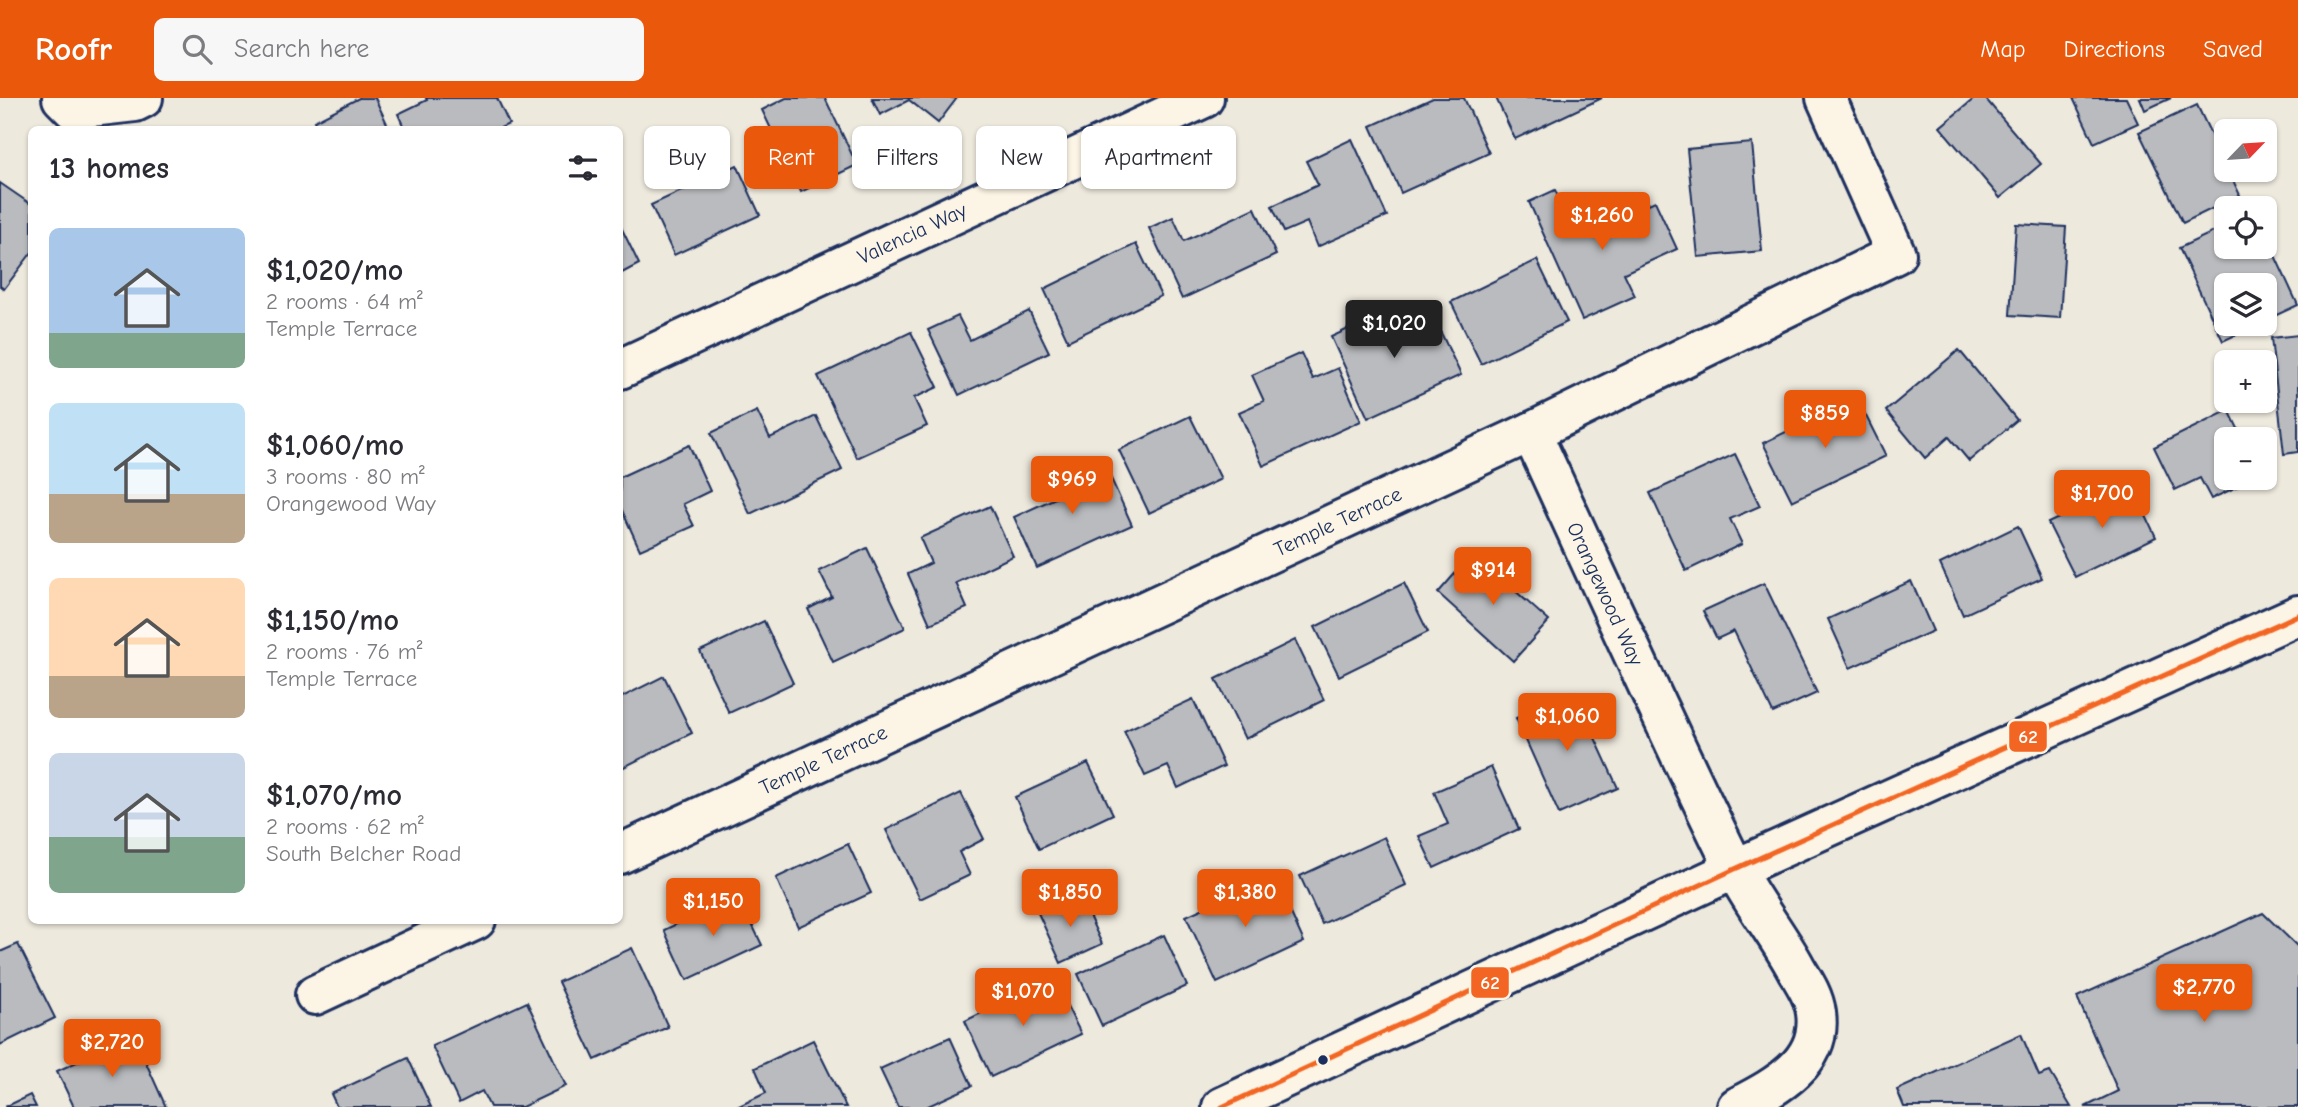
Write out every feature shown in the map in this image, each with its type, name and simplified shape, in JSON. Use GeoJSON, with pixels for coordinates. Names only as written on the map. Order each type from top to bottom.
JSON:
{"type":"FeatureCollection","features":[{"type":"Feature","properties":{"kind":"street"},"geometry":{"type":"LineString","coordinates":[[67,103],[135,102],[143,98]]}},
{"type":"Feature","properties":{"kind":"street","name":"Valencia Way"},"geometry":{"type":"LineString","coordinates":[[623,368],[1204,98]]}},
{"type":"Feature","properties":{"kind":"street","name":"Temple Terrace"},"geometry":{"type":"LineString","coordinates":[[623,853],[1531,432],[1896,254],[1825,98]]}},
{"type":"Feature","properties":{"kind":"street","name":"Orangewood Way"},"geometry":{"type":"LineString","coordinates":[[1531,432],[1735,869],[1810,992],[1816,1013],[1814,1045],[1802,1063],[1772,1089],[1737,1107]]}},
{"type":"Feature","properties":{"kind":"street"},"geometry":{"type":"LineString","coordinates":[[1222,1107],[1735,869],[2298,615]]}},
{"type":"Feature","properties":{"kind":"street"},"geometry":{"type":"LineString","coordinates":[[315,995],[467,924]]}},
{"type":"Feature","properties":{"kind":"building"},"geometry":{"type":"Polygon","coordinates":[[[359,98],[375,98],[388,126],[316,126],[314,121],[359,98]]]}},
{"type":"Feature","properties":{"kind":"building"},"geometry":{"type":"Polygon","coordinates":[[[426,98],[497,98],[509,124],[403,126],[398,114],[427,100],[426,98]]]}},
{"type":"Feature","properties":{"kind":"building"},"geometry":{"type":"Polygon","coordinates":[[[786,98],[825,98],[852,155],[852,167],[838,174],[838,126],[770,126],[762,110],[786,98]]]}},
{"type":"Feature","properties":{"kind":"building"},"geometry":{"type":"Polygon","coordinates":[[[872,98],[957,98],[938,123],[909,100],[880,115],[872,98]]]}},
{"type":"Feature","properties":{"kind":"building"},"geometry":{"type":"Polygon","coordinates":[[[1433,98],[1464,98],[1489,153],[1401,193],[1371,126],[1433,98]]]}},
{"type":"Feature","properties":{"kind":"building"},"geometry":{"type":"Polygon","coordinates":[[[1496,98],[1602,98],[1515,139],[1496,98]]]}},
{"type":"Feature","properties":{"kind":"building"},"geometry":{"type":"Polygon","coordinates":[[[1975,98],[1985,98],[2041,164],[2000,198],[1940,127],[1975,98]]]}},
{"type":"Feature","properties":{"kind":"building"},"geometry":{"type":"Polygon","coordinates":[[[2073,98],[2126,98],[2138,123],[2094,143],[2073,98]]]}},
{"type":"Feature","properties":{"kind":"building"},"geometry":{"type":"Polygon","coordinates":[[[2140,98],[2171,98],[2145,110],[2140,98]]]}},
{"type":"Feature","properties":{"kind":"building"},"geometry":{"type":"Polygon","coordinates":[[[2197,105],[2214,141],[2214,182],[2234,182],[2240,195],[2214,196],[2214,208],[2183,223],[2139,132],[2197,105]]]}},
{"type":"Feature","properties":{"kind":"building"},"geometry":{"type":"Polygon","coordinates":[[[1352,139],[1387,216],[1317,247],[1307,222],[1284,232],[1272,206],[1318,185],[1306,161],[1352,139]]]}},
{"type":"Feature","properties":{"kind":"building"},"geometry":{"type":"Polygon","coordinates":[[[1752,143],[1762,251],[1698,257],[1687,149],[1752,143]]]}},
{"type":"Feature","properties":{"kind":"building"},"geometry":{"type":"Polygon","coordinates":[[[737,165],[744,180],[744,189],[748,189],[760,215],[674,255],[651,205],[685,189],[730,189],[730,168],[737,165]]]}},
{"type":"Feature","properties":{"kind":"building"},"geometry":{"type":"Polygon","coordinates":[[[0,183],[28,202],[28,257],[4,289],[0,286],[0,183]]]}},
{"type":"Feature","properties":{"kind":"building"},"geometry":{"type":"Polygon","coordinates":[[[1555,190],[1576,237],[1655,201],[1677,249],[1624,273],[1635,296],[1582,320],[1529,202],[1555,190]]]}},
{"type":"Feature","properties":{"kind":"building"},"geometry":{"type":"Polygon","coordinates":[[[1255,208],[1276,255],[1182,299],[1149,228],[1173,217],[1184,241],[1255,208]]]}},
{"type":"Feature","properties":{"kind":"building"},"geometry":{"type":"Polygon","coordinates":[[[2016,224],[2066,227],[2060,318],[2010,315],[2016,224]]]}},
{"type":"Feature","properties":{"kind":"building"},"geometry":{"type":"Polygon","coordinates":[[[623,231],[639,264],[623,272],[623,231]]]}},
{"type":"Feature","properties":{"kind":"building"},"geometry":{"type":"Polygon","coordinates":[[[2214,232],[2214,259],[2277,259],[2298,305],[2277,315],[2277,273],[2214,273],[2214,322],[2179,248],[2214,232]]]}},
{"type":"Feature","properties":{"kind":"building"},"geometry":{"type":"Polygon","coordinates":[[[1136,244],[1161,296],[1068,341],[1044,289],[1136,244]]]}},
{"type":"Feature","properties":{"kind":"building"},"geometry":{"type":"Polygon","coordinates":[[[1537,260],[1567,322],[1481,364],[1451,302],[1537,260]]]}},
{"type":"Feature","properties":{"kind":"building"},"geometry":{"type":"Polygon","coordinates":[[[1400,305],[1413,332],[1436,322],[1461,375],[1368,418],[1331,337],[1400,305]]]}},
{"type":"Feature","properties":{"kind":"building"},"geometry":{"type":"Polygon","coordinates":[[[1029,311],[1049,352],[959,395],[928,330],[958,316],[970,340],[1029,311]]]}},
{"type":"Feature","properties":{"kind":"building"},"geometry":{"type":"Polygon","coordinates":[[[911,332],[938,387],[914,398],[927,426],[857,458],[818,376],[911,332]]]}},
{"type":"Feature","properties":{"kind":"building"},"geometry":{"type":"Polygon","coordinates":[[[2298,335],[2298,452],[2284,454],[2277,392],[2277,350],[2272,350],[2271,338],[2298,335]]]}},
{"type":"Feature","properties":{"kind":"building"},"geometry":{"type":"Polygon","coordinates":[[[2221,336],[2234,336],[2223,341],[2221,336]]]}},
{"type":"Feature","properties":{"kind":"building"},"geometry":{"type":"Polygon","coordinates":[[[1959,350],[2017,420],[1969,461],[1949,437],[1925,458],[1886,411],[1959,350]]]}},
{"type":"Feature","properties":{"kind":"building"},"geometry":{"type":"Polygon","coordinates":[[[1301,353],[1313,379],[1338,368],[1361,421],[1263,466],[1239,412],[1264,401],[1252,375],[1301,353]]]}},
{"type":"Feature","properties":{"kind":"building"},"geometry":{"type":"Polygon","coordinates":[[[1857,398],[1886,456],[1792,501],[1763,443],[1857,398]]]}},
{"type":"Feature","properties":{"kind":"building"},"geometry":{"type":"Polygon","coordinates":[[[757,411],[770,438],[816,416],[842,470],[750,514],[711,433],[757,411]]]}},
{"type":"Feature","properties":{"kind":"building"},"geometry":{"type":"Polygon","coordinates":[[[2223,413],[2230,413],[2237,427],[2214,427],[2214,490],[2230,490],[2211,499],[2200,478],[2175,490],[2154,447],[2223,413]]]}},
{"type":"Feature","properties":{"kind":"building"},"geometry":{"type":"Polygon","coordinates":[[[1190,416],[1221,479],[1149,513],[1119,450],[1190,416]]]}},
{"type":"Feature","properties":{"kind":"building"},"geometry":{"type":"Polygon","coordinates":[[[689,445],[710,491],[683,504],[694,526],[640,550],[623,513],[623,476],[689,445]]]}},
{"type":"Feature","properties":{"kind":"building"},"geometry":{"type":"Polygon","coordinates":[[[1735,454],[1760,506],[1730,519],[1742,544],[1686,571],[1650,493],[1735,454]]]}},
{"type":"Feature","properties":{"kind":"building"},"geometry":{"type":"Polygon","coordinates":[[[1074,459],[1086,485],[1109,474],[1132,525],[1037,568],[1014,517],[1062,495],[1050,470],[1074,459]]]}},
{"type":"Feature","properties":{"kind":"building"},"geometry":{"type":"Polygon","coordinates":[[[2131,484],[2156,537],[2075,577],[2048,523],[2131,484]]]}},
{"type":"Feature","properties":{"kind":"building"},"geometry":{"type":"Polygon","coordinates":[[[990,506],[1013,556],[956,583],[967,608],[930,624],[908,574],[931,563],[920,538],[990,506]]]}},
{"type":"Feature","properties":{"kind":"building"},"geometry":{"type":"Polygon","coordinates":[[[2018,526],[2042,578],[1963,615],[1940,564],[2018,526]]]}},
{"type":"Feature","properties":{"kind":"building"},"geometry":{"type":"Polygon","coordinates":[[[867,548],[905,628],[833,662],[808,609],[832,597],[819,571],[867,548]]]}},
{"type":"Feature","properties":{"kind":"building"},"geometry":{"type":"Polygon","coordinates":[[[1473,553],[1549,621],[1513,661],[1438,593],[1473,553]]]}},
{"type":"Feature","properties":{"kind":"building"},"geometry":{"type":"Polygon","coordinates":[[[1911,581],[1933,631],[1850,668],[1828,619],[1911,581]]]}},
{"type":"Feature","properties":{"kind":"building"},"geometry":{"type":"Polygon","coordinates":[[[1404,583],[1428,632],[1339,676],[1315,627],[1404,583]]]}},
{"type":"Feature","properties":{"kind":"building"},"geometry":{"type":"Polygon","coordinates":[[[1764,583],[1817,693],[1773,713],[1734,631],[1717,639],[1703,611],[1764,583]]]}},
{"type":"Feature","properties":{"kind":"building"},"geometry":{"type":"Polygon","coordinates":[[[764,621],[793,683],[729,713],[700,651],[764,621]]]}},
{"type":"Feature","properties":{"kind":"building"},"geometry":{"type":"Polygon","coordinates":[[[1295,640],[1324,700],[1245,739],[1216,679],[1295,640]]]}},
{"type":"Feature","properties":{"kind":"building"},"geometry":{"type":"Polygon","coordinates":[[[664,676],[692,733],[623,768],[623,696],[664,676]]]}},
{"type":"Feature","properties":{"kind":"building"},"geometry":{"type":"Polygon","coordinates":[[[1574,692],[1618,788],[1559,814],[1516,718],[1574,692]]]}},
{"type":"Feature","properties":{"kind":"building"},"geometry":{"type":"Polygon","coordinates":[[[1193,699],[1224,766],[1178,788],[1168,766],[1145,776],[1124,731],[1193,699]]]}},
{"type":"Feature","properties":{"kind":"building"},"geometry":{"type":"Polygon","coordinates":[[[1088,763],[1113,814],[1039,849],[1015,797],[1088,763]]]}},
{"type":"Feature","properties":{"kind":"building"},"geometry":{"type":"Polygon","coordinates":[[[1491,767],[1519,829],[1434,868],[1419,836],[1448,824],[1434,792],[1491,767]]]}},
{"type":"Feature","properties":{"kind":"building"},"geometry":{"type":"Polygon","coordinates":[[[961,793],[984,839],[959,852],[970,875],[920,899],[886,830],[961,793]]]}},
{"type":"Feature","properties":{"kind":"building"},"geometry":{"type":"Polygon","coordinates":[[[1384,837],[1406,885],[1322,924],[1300,876],[1384,837]]]}},
{"type":"Feature","properties":{"kind":"building"},"geometry":{"type":"Polygon","coordinates":[[[848,844],[871,893],[798,927],[776,878],[848,844]]]}},
{"type":"Feature","properties":{"kind":"building"},"geometry":{"type":"Polygon","coordinates":[[[1274,876],[1304,942],[1217,983],[1186,916],[1274,876]]]}},
{"type":"Feature","properties":{"kind":"building"},"geometry":{"type":"Polygon","coordinates":[[[1079,894],[1102,944],[1061,963],[1038,913],[1079,894]]]}},
{"type":"Feature","properties":{"kind":"building"},"geometry":{"type":"Polygon","coordinates":[[[738,895],[762,945],[687,980],[664,930],[738,895]]]}},
{"type":"Feature","properties":{"kind":"building"},"geometry":{"type":"Polygon","coordinates":[[[2263,913],[2298,947],[2298,1107],[2085,1107],[2118,1091],[2077,997],[2263,913]]]}},
{"type":"Feature","properties":{"kind":"building"},"geometry":{"type":"Polygon","coordinates":[[[1164,935],[1187,986],[1102,1026],[1078,974],[1164,935]]]}},
{"type":"Feature","properties":{"kind":"building"},"geometry":{"type":"Polygon","coordinates":[[[18,944],[55,1018],[0,1045],[0,952],[18,944]]]}},
{"type":"Feature","properties":{"kind":"building"},"geometry":{"type":"Polygon","coordinates":[[[632,948],[668,1027],[595,1060],[558,982],[632,948]]]}},
{"type":"Feature","properties":{"kind":"building"},"geometry":{"type":"Polygon","coordinates":[[[1053,978],[1081,1034],[991,1077],[965,1021],[1053,978]]]}},
{"type":"Feature","properties":{"kind":"building"},"geometry":{"type":"Polygon","coordinates":[[[527,1002],[566,1086],[522,1107],[490,1107],[482,1091],[459,1103],[432,1046],[527,1002]]]}},
{"type":"Feature","properties":{"kind":"building"},"geometry":{"type":"Polygon","coordinates":[[[2021,1034],[2039,1076],[2050,1072],[2071,1107],[1904,1107],[1897,1090],[2021,1034]]]}},
{"type":"Feature","properties":{"kind":"building"},"geometry":{"type":"Polygon","coordinates":[[[134,1036],[166,1107],[74,1107],[57,1071],[134,1036]]]}},
{"type":"Feature","properties":{"kind":"building"},"geometry":{"type":"Polygon","coordinates":[[[950,1037],[972,1086],[926,1107],[898,1107],[880,1069],[950,1037]]]}},
{"type":"Feature","properties":{"kind":"building"},"geometry":{"type":"Polygon","coordinates":[[[813,1040],[846,1107],[737,1107],[766,1093],[755,1068],[813,1040]]]}},
{"type":"Feature","properties":{"kind":"building"},"geometry":{"type":"Polygon","coordinates":[[[408,1058],[431,1107],[337,1107],[331,1094],[408,1058]]]}},
{"type":"Feature","properties":{"kind":"building"},"geometry":{"type":"Polygon","coordinates":[[[30,1095],[36,1107],[5,1107],[30,1095]]]}},
{"type":"Feature","properties":{"kind":"transit line","name":"62"},"geometry":{"type":"LineString","coordinates":[[1222,1107],[1735,869],[2298,615]]}}]}
